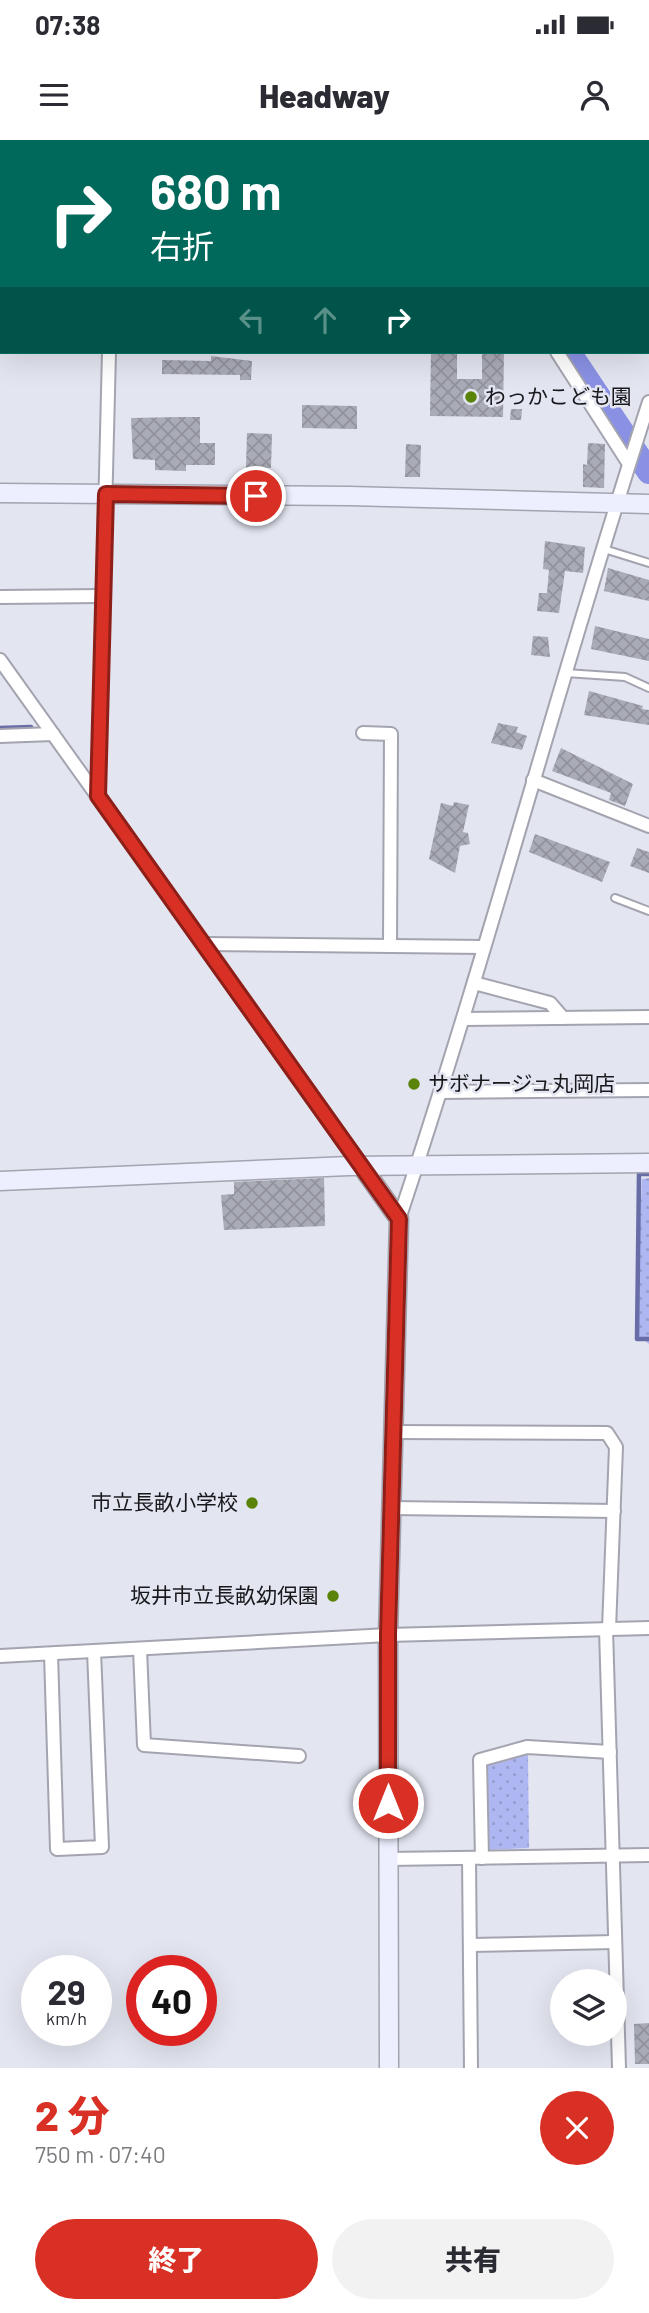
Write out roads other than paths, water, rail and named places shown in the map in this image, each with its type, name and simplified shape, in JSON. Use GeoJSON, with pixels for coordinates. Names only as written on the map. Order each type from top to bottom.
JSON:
{"type":"FeatureCollection","features":[{"type":"Feature","properties":{"kind":"street"},"geometry":{"type":"LineString","coordinates":[[98,796],[109,354]]}},
{"type":"Feature","properties":{"kind":"street"},"geometry":{"type":"LineString","coordinates":[[558,354],[629,464]]}},
{"type":"Feature","properties":{"kind":"street"},"geometry":{"type":"LineString","coordinates":[[389,2068],[388,1635],[399,1219],[464,1019],[533,780],[649,402]]}},
{"type":"Feature","properties":{"kind":"street"},"geometry":{"type":"LineString","coordinates":[[0,493],[618,501],[649,505]]}},
{"type":"Feature","properties":{"kind":"street"},"geometry":{"type":"LineString","coordinates":[[0,597],[103,596]]}},
{"type":"Feature","properties":{"kind":"street"},"geometry":{"type":"LineString","coordinates":[[0,660],[399,1219]]}},
{"type":"Feature","properties":{"kind":"street"},"geometry":{"type":"LineString","coordinates":[[363,733],[391,734],[390,946]]}},
{"type":"Feature","properties":{"kind":"street"},"geometry":{"type":"LineString","coordinates":[[0,736],[52,734]]}},
{"type":"Feature","properties":{"kind":"street"},"geometry":{"type":"LineString","coordinates":[[533,780],[649,826]]}},
{"type":"Feature","properties":{"kind":"street"},"geometry":{"type":"LineString","coordinates":[[204,944],[484,947]]}},
{"type":"Feature","properties":{"kind":"street"},"geometry":{"type":"LineString","coordinates":[[474,983],[550,1003],[563,1018]]}},
{"type":"Feature","properties":{"kind":"street"},"geometry":{"type":"LineString","coordinates":[[464,1019],[649,1017]]}},
{"type":"Feature","properties":{"kind":"street"},"geometry":{"type":"LineString","coordinates":[[440,1092],[649,1090]]}},
{"type":"Feature","properties":{"kind":"street"},"geometry":{"type":"LineString","coordinates":[[0,1181],[349,1166],[363,1168],[649,1163]]}},
{"type":"Feature","properties":{"kind":"street"},"geometry":{"type":"LineString","coordinates":[[393,1432],[607,1433],[617,1447],[608,1629],[620,2068]]}},
{"type":"Feature","properties":{"kind":"street"},"geometry":{"type":"LineString","coordinates":[[391,1508],[614,1511]]}},
{"type":"Feature","properties":{"kind":"street"},"geometry":{"type":"LineString","coordinates":[[0,1657],[388,1635],[649,1628]]}},
{"type":"Feature","properties":{"kind":"street"},"geometry":{"type":"LineString","coordinates":[[139,1649],[144,1745],[299,1756]]}},
{"type":"Feature","properties":{"kind":"street"},"geometry":{"type":"LineString","coordinates":[[51,1654],[57,1849],[102,1847],[94,1651]]}},
{"type":"Feature","properties":{"kind":"street"},"geometry":{"type":"LineString","coordinates":[[471,2068],[471,1945],[480,1760],[527,1747],[610,1752]]}},
{"type":"Feature","properties":{"kind":"street"},"geometry":{"type":"LineString","coordinates":[[388,1859],[649,1855]]}},
{"type":"Feature","properties":{"kind":"street"},"geometry":{"type":"LineString","coordinates":[[471,1945],[615,1942]]}},
{"type":"Feature","properties":{"kind":"lane"},"geometry":{"type":"LineString","coordinates":[[604,549],[649,563]]}},
{"type":"Feature","properties":{"kind":"lane"},"geometry":{"type":"LineString","coordinates":[[566,673],[625,677],[649,688]]}},
{"type":"Feature","properties":{"kind":"lane"},"geometry":{"type":"LineString","coordinates":[[615,898],[649,911]]}},
{"type":"Feature","properties":{"kind":"waterway"},"geometry":{"type":"LineString","coordinates":[[570,354],[649,472]]}},
{"type":"Feature","properties":{"kind":"waterway"},"geometry":{"type":"LineString","coordinates":[[0,728],[31,727]]}},
{"type":"Feature","properties":{"kind":"waterway"},"geometry":{"type":"LineString","coordinates":[[649,1174],[639,1174],[637,1339],[649,1339]]}},
{"type":"Feature","properties":{"kind":"place","name":"わっかこども園"},"geometry":{"type":"Point","coordinates":[471,397]}},
{"type":"Feature","properties":{"kind":"place","name":"サボナージュ丸岡店"},"geometry":{"type":"Point","coordinates":[414,1084]}},
{"type":"Feature","properties":{"kind":"place","name":"市立長畝小学校"},"geometry":{"type":"Point","coordinates":[252,1503]}},
{"type":"Feature","properties":{"kind":"place","name":"坂井市立長畝幼保園"},"geometry":{"type":"Point","coordinates":[333,1596]}}]}
